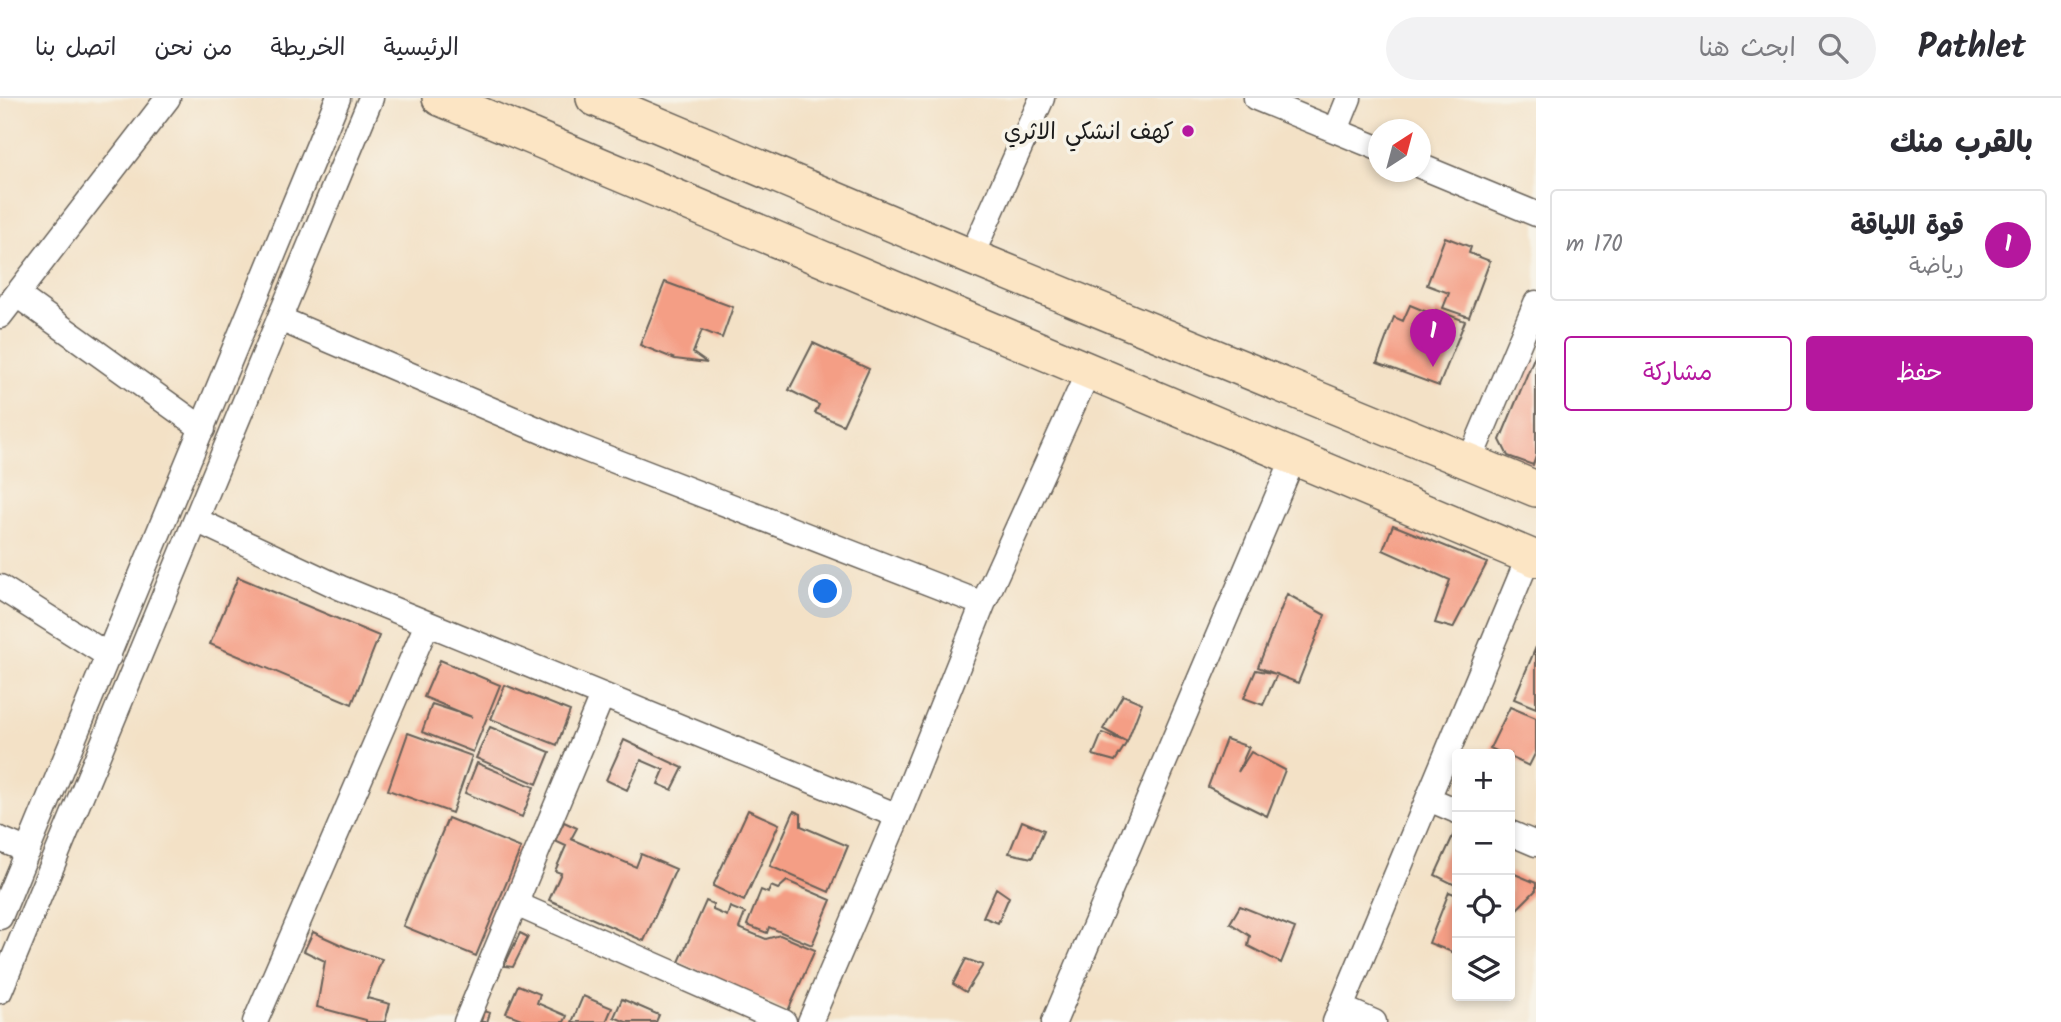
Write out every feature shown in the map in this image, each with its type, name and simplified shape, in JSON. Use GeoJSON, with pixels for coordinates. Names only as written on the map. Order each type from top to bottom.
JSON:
{"type":"FeatureCollection","features":[{"type":"Feature","properties":{"kind":"main road"},"geometry":{"type":"LineString","coordinates":[[440,98],[1533,558]]}},
{"type":"Feature","properties":{"kind":"main road"},"geometry":{"type":"LineString","coordinates":[[594,98],[971,257],[1536,489]]}},
{"type":"Feature","properties":{"kind":"main road"},"geometry":{"type":"LineString","coordinates":[[707,210],[729,155]]}},
{"type":"Feature","properties":{"kind":"street"},"geometry":{"type":"LineString","coordinates":[[0,316],[168,98]]}},
{"type":"Feature","properties":{"kind":"street"},"geometry":{"type":"LineString","coordinates":[[0,917],[338,98]]}},
{"type":"Feature","properties":{"kind":"street"},"geometry":{"type":"LineString","coordinates":[[0,991],[371,98]]}},
{"type":"Feature","properties":{"kind":"street"},"geometry":{"type":"LineString","coordinates":[[971,257],[1042,98]]}},
{"type":"Feature","properties":{"kind":"street"},"geometry":{"type":"LineString","coordinates":[[1256,98],[1368,144]]}},
{"type":"Feature","properties":{"kind":"street"},"geometry":{"type":"LineString","coordinates":[[1336,130],[1349,98]]}},
{"type":"Feature","properties":{"kind":"street"},"geometry":{"type":"LineString","coordinates":[[1431,171],[1536,214]]}},
{"type":"Feature","properties":{"kind":"street"},"geometry":{"type":"LineString","coordinates":[[17,295],[203,429]]}},
{"type":"Feature","properties":{"kind":"street"},"geometry":{"type":"LineString","coordinates":[[1469,462],[1536,303]]}},
{"type":"Feature","properties":{"kind":"street"},"geometry":{"type":"LineString","coordinates":[[280,318],[573,444],[983,604]]}},
{"type":"Feature","properties":{"kind":"street"},"geometry":{"type":"LineString","coordinates":[[810,1022],[898,816],[983,604],[1089,370]]}},
{"type":"Feature","properties":{"kind":"street"},"geometry":{"type":"LineString","coordinates":[[1054,1022],[1294,457]]}},
{"type":"Feature","properties":{"kind":"street"},"geometry":{"type":"LineString","coordinates":[[196,520],[341,588],[898,816]]}},
{"type":"Feature","properties":{"kind":"street"},"geometry":{"type":"LineString","coordinates":[[1374,1022],[1339,1015],[1533,558]]}},
{"type":"Feature","properties":{"kind":"street"},"geometry":{"type":"LineString","coordinates":[[0,587],[109,656]]}},
{"type":"Feature","properties":{"kind":"street"},"geometry":{"type":"LineString","coordinates":[[255,1022],[427,624]]}},
{"type":"Feature","properties":{"kind":"street"},"geometry":{"type":"LineString","coordinates":[[466,1022],[558,796],[602,696]]}},
{"type":"Feature","properties":{"kind":"street"},"geometry":{"type":"LineString","coordinates":[[1429,799],[1452,809]]}},
{"type":"Feature","properties":{"kind":"street"},"geometry":{"type":"LineString","coordinates":[[1515,835],[1536,844]]}},
{"type":"Feature","properties":{"kind":"street"},"geometry":{"type":"LineString","coordinates":[[0,839],[28,851]]}},
{"type":"Feature","properties":{"kind":"street"},"geometry":{"type":"LineString","coordinates":[[516,904],[784,1022]]}},
{"type":"Feature","properties":{"kind":"building"},"geometry":{"type":"Polygon","coordinates":[[[1445,237],[1471,247],[1469,253],[1490,261],[1469,317],[1443,308],[1449,293],[1427,285],[1445,237]]]}},
{"type":"Feature","properties":{"kind":"building"},"geometry":{"type":"Polygon","coordinates":[[[665,282],[733,307],[722,338],[702,330],[693,353],[707,363],[675,359],[640,345],[665,282]]]}},
{"type":"Feature","properties":{"kind":"building"},"geometry":{"type":"Polygon","coordinates":[[[1410,305],[1434,315],[1436,310],[1465,321],[1439,386],[1377,363],[1394,317],[1403,321],[1410,305]]]}},
{"type":"Feature","properties":{"kind":"building"},"geometry":{"type":"Polygon","coordinates":[[[813,343],[869,369],[843,425],[815,413],[819,405],[789,390],[813,343]]]}},
{"type":"Feature","properties":{"kind":"building"},"geometry":{"type":"Polygon","coordinates":[[[1536,353],[1536,456],[1533,465],[1508,456],[1500,440],[1536,353]]]}},
{"type":"Feature","properties":{"kind":"building"},"geometry":{"type":"Polygon","coordinates":[[[1393,525],[1487,563],[1453,628],[1435,623],[1450,580],[1383,550],[1393,525]]]}},
{"type":"Feature","properties":{"kind":"building"},"geometry":{"type":"Polygon","coordinates":[[[238,577],[379,636],[352,704],[210,644],[238,577]]]}},
{"type":"Feature","properties":{"kind":"building"},"geometry":{"type":"Polygon","coordinates":[[[1287,594],[1325,615],[1298,683],[1258,667],[1287,594]]]}},
{"type":"Feature","properties":{"kind":"building"},"geometry":{"type":"Polygon","coordinates":[[[1536,647],[1536,708],[1514,699],[1536,647]]]}},
{"type":"Feature","properties":{"kind":"building"},"geometry":{"type":"Polygon","coordinates":[[[440,660],[500,685],[473,752],[422,732],[432,704],[472,717],[424,697],[440,660]]]}},
{"type":"Feature","properties":{"kind":"building"},"geometry":{"type":"Polygon","coordinates":[[[1256,670],[1277,674],[1263,705],[1244,698],[1256,670]]]}},
{"type":"Feature","properties":{"kind":"building"},"geometry":{"type":"Polygon","coordinates":[[[505,685],[570,711],[557,745],[491,719],[505,685]]]}},
{"type":"Feature","properties":{"kind":"building"},"geometry":{"type":"Polygon","coordinates":[[[1123,695],[1142,703],[1127,742],[1103,729],[1123,695]]]}},
{"type":"Feature","properties":{"kind":"building"},"geometry":{"type":"Polygon","coordinates":[[[1510,707],[1536,718],[1536,752],[1529,766],[1515,759],[1515,749],[1490,748],[1510,707]]]}},
{"type":"Feature","properties":{"kind":"building"},"geometry":{"type":"Polygon","coordinates":[[[490,727],[550,752],[537,784],[476,758],[490,727]]]}},
{"type":"Feature","properties":{"kind":"building"},"geometry":{"type":"Polygon","coordinates":[[[408,733],[472,756],[452,813],[388,790],[408,733]]]}},
{"type":"Feature","properties":{"kind":"building"},"geometry":{"type":"Polygon","coordinates":[[[1102,733],[1127,742],[1115,761],[1093,755],[1102,733]]]}},
{"type":"Feature","properties":{"kind":"building"},"geometry":{"type":"Polygon","coordinates":[[[1226,739],[1249,747],[1238,772],[1251,752],[1285,770],[1267,816],[1208,787],[1226,739]]]}},
{"type":"Feature","properties":{"kind":"building"},"geometry":{"type":"Polygon","coordinates":[[[624,740],[683,768],[672,790],[658,784],[664,770],[641,760],[627,790],[606,780],[624,740]]]}},
{"type":"Feature","properties":{"kind":"building"},"geometry":{"type":"Polygon","coordinates":[[[477,763],[534,787],[522,817],[465,793],[477,763]]]}},
{"type":"Feature","properties":{"kind":"building"},"geometry":{"type":"Polygon","coordinates":[[[748,810],[779,824],[744,901],[713,886],[748,810]]]}},
{"type":"Feature","properties":{"kind":"building"},"geometry":{"type":"Polygon","coordinates":[[[794,811],[801,814],[801,826],[848,846],[829,892],[770,866],[794,811]]]}},
{"type":"Feature","properties":{"kind":"building"},"geometry":{"type":"Polygon","coordinates":[[[448,818],[521,848],[476,956],[403,926],[448,818]]]}},
{"type":"Feature","properties":{"kind":"building"},"geometry":{"type":"Polygon","coordinates":[[[1022,821],[1044,830],[1032,858],[1009,853],[1022,821]]]}},
{"type":"Feature","properties":{"kind":"building"},"geometry":{"type":"Polygon","coordinates":[[[564,822],[577,828],[571,839],[636,867],[641,854],[676,869],[644,941],[549,900],[561,873],[555,871],[566,846],[555,841],[564,822]]]}},
{"type":"Feature","properties":{"kind":"building"},"geometry":{"type":"Polygon","coordinates":[[[1452,838],[1452,884],[1435,875],[1452,838]]]}},
{"type":"Feature","properties":{"kind":"building"},"geometry":{"type":"Polygon","coordinates":[[[1515,874],[1536,883],[1536,890],[1516,910],[1515,874]]]}},
{"type":"Feature","properties":{"kind":"building"},"geometry":{"type":"Polygon","coordinates":[[[787,881],[831,900],[812,945],[769,927],[767,933],[747,925],[761,890],[768,893],[771,886],[778,889],[787,881]]]}},
{"type":"Feature","properties":{"kind":"building"},"geometry":{"type":"Polygon","coordinates":[[[996,888],[1009,897],[998,923],[983,917],[996,888]]]}},
{"type":"Feature","properties":{"kind":"building"},"geometry":{"type":"Polygon","coordinates":[[[1449,892],[1452,893],[1452,952],[1429,943],[1449,892]]]}},
{"type":"Feature","properties":{"kind":"building"},"geometry":{"type":"Polygon","coordinates":[[[706,901],[713,904],[713,910],[727,916],[730,907],[745,913],[739,928],[766,939],[780,935],[815,950],[788,1011],[679,962],[706,901]]]}},
{"type":"Feature","properties":{"kind":"building"},"geometry":{"type":"Polygon","coordinates":[[[1240,906],[1295,928],[1281,963],[1248,946],[1250,936],[1230,923],[1240,906]]]}},
{"type":"Feature","properties":{"kind":"building"},"geometry":{"type":"Polygon","coordinates":[[[313,932],[382,959],[367,998],[390,1004],[385,1022],[366,1022],[317,1007],[325,961],[304,951],[313,932]]]}},
{"type":"Feature","properties":{"kind":"building"},"geometry":{"type":"Polygon","coordinates":[[[520,933],[528,937],[513,967],[504,966],[520,933]]]}},
{"type":"Feature","properties":{"kind":"building"},"geometry":{"type":"Polygon","coordinates":[[[966,959],[983,965],[966,992],[953,984],[966,959]]]}},
{"type":"Feature","properties":{"kind":"building"},"geometry":{"type":"Polygon","coordinates":[[[518,985],[540,994],[537,1003],[567,1016],[564,1022],[529,1022],[506,1013],[518,985]]]}},
{"type":"Feature","properties":{"kind":"building"},"geometry":{"type":"Polygon","coordinates":[[[583,996],[612,1008],[606,1022],[572,1022],[583,996]]]}},
{"type":"Feature","properties":{"kind":"building"},"geometry":{"type":"Polygon","coordinates":[[[622,999],[659,1015],[656,1022],[626,1022],[614,1017],[622,999]]]}},
{"type":"Feature","properties":{"kind":"building"},"geometry":{"type":"Polygon","coordinates":[[[484,1011],[490,1013],[487,1022],[481,1022],[484,1011]]]}},
{"type":"Feature","properties":{"kind":"place","name":"كهف انشكي الاثري"},"geometry":{"type":"Point","coordinates":[1188,131]}},
{"type":"Feature","properties":{"kind":"place","name":"قوة اللياقة"},"geometry":{"type":"Point","coordinates":[1433,367]}}]}
